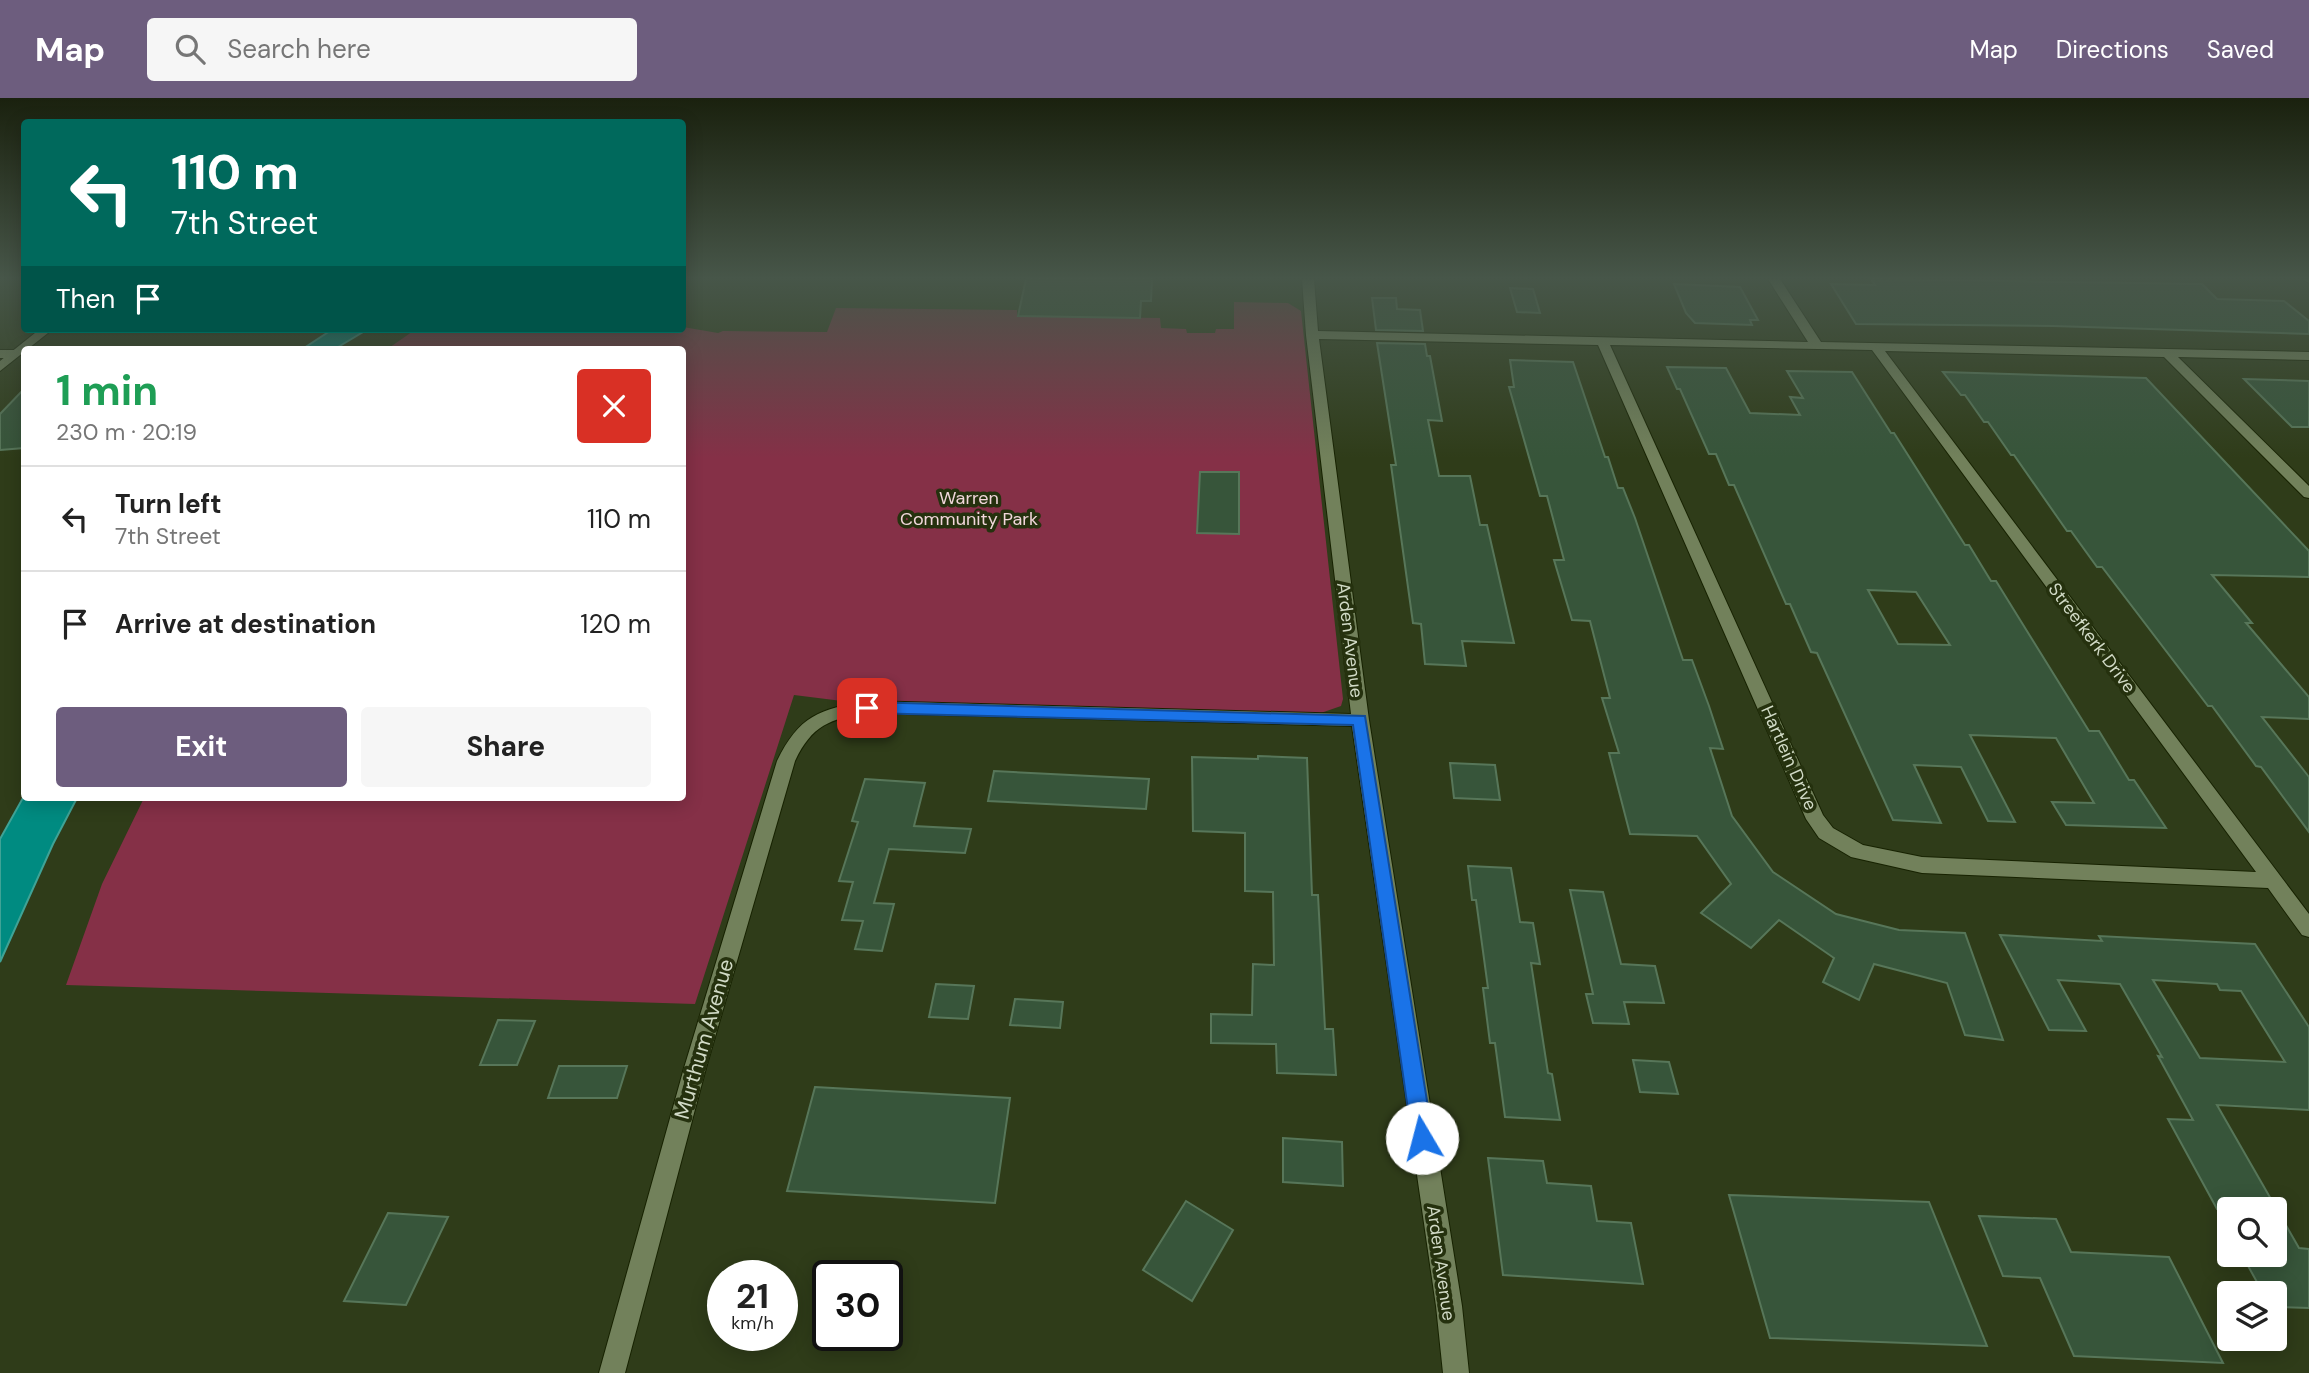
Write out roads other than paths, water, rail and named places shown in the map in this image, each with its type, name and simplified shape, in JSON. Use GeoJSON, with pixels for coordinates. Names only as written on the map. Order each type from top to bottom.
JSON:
{"type":"FeatureCollection","features":[{"type":"Feature","properties":{"kind":"street"},"geometry":{"type":"LineString","coordinates":[[0,368],[7,354],[32,338]]}},
{"type":"Feature","properties":{"kind":"street","name":"Arden Avenue"},"geometry":{"type":"LineString","coordinates":[[1312,338],[1360,720],[1449,1306],[1456,1373]]}},
{"type":"Feature","properties":{"kind":"street"},"geometry":{"type":"LineString","coordinates":[[1458,338],[2309,356]]}},
{"type":"Feature","properties":{"kind":"street"},"geometry":{"type":"LineString","coordinates":[[1811,338],[1816,346]]}},
{"type":"Feature","properties":{"kind":"street","name":"Hartlein Drive"},"geometry":{"type":"LineString","coordinates":[[1603,342],[1815,819],[1826,833],[1858,852],[1922,865],[2274,881]]}},
{"type":"Feature","properties":{"kind":"street","name":"Streefkerk Drive"},"geometry":{"type":"LineString","coordinates":[[1875,348],[2309,929]]}},
{"type":"Feature","properties":{"kind":"street"},"geometry":{"type":"LineString","coordinates":[[2168,354],[2309,494]]}},
{"type":"Feature","properties":{"kind":"street","name":"Murthum Avenue"},"geometry":{"type":"LineString","coordinates":[[612,1373],[695,1068],[786,761],[801,732],[820,717],[867,708],[1360,720]]}},
{"type":"Feature","properties":{"kind":"water"},"geometry":{"type":"Polygon","coordinates":[[[319,338],[352,338],[340,346],[307,346],[319,338]]]}},
{"type":"Feature","properties":{"kind":"water"},"geometry":{"type":"Polygon","coordinates":[[[21,801],[75,801],[0,962],[0,839],[21,801]]]}},
{"type":"Feature","properties":{"kind":"park label","name":"Warren Community Park"},"geometry":{"type":"Point","coordinates":[969,508]}}]}
